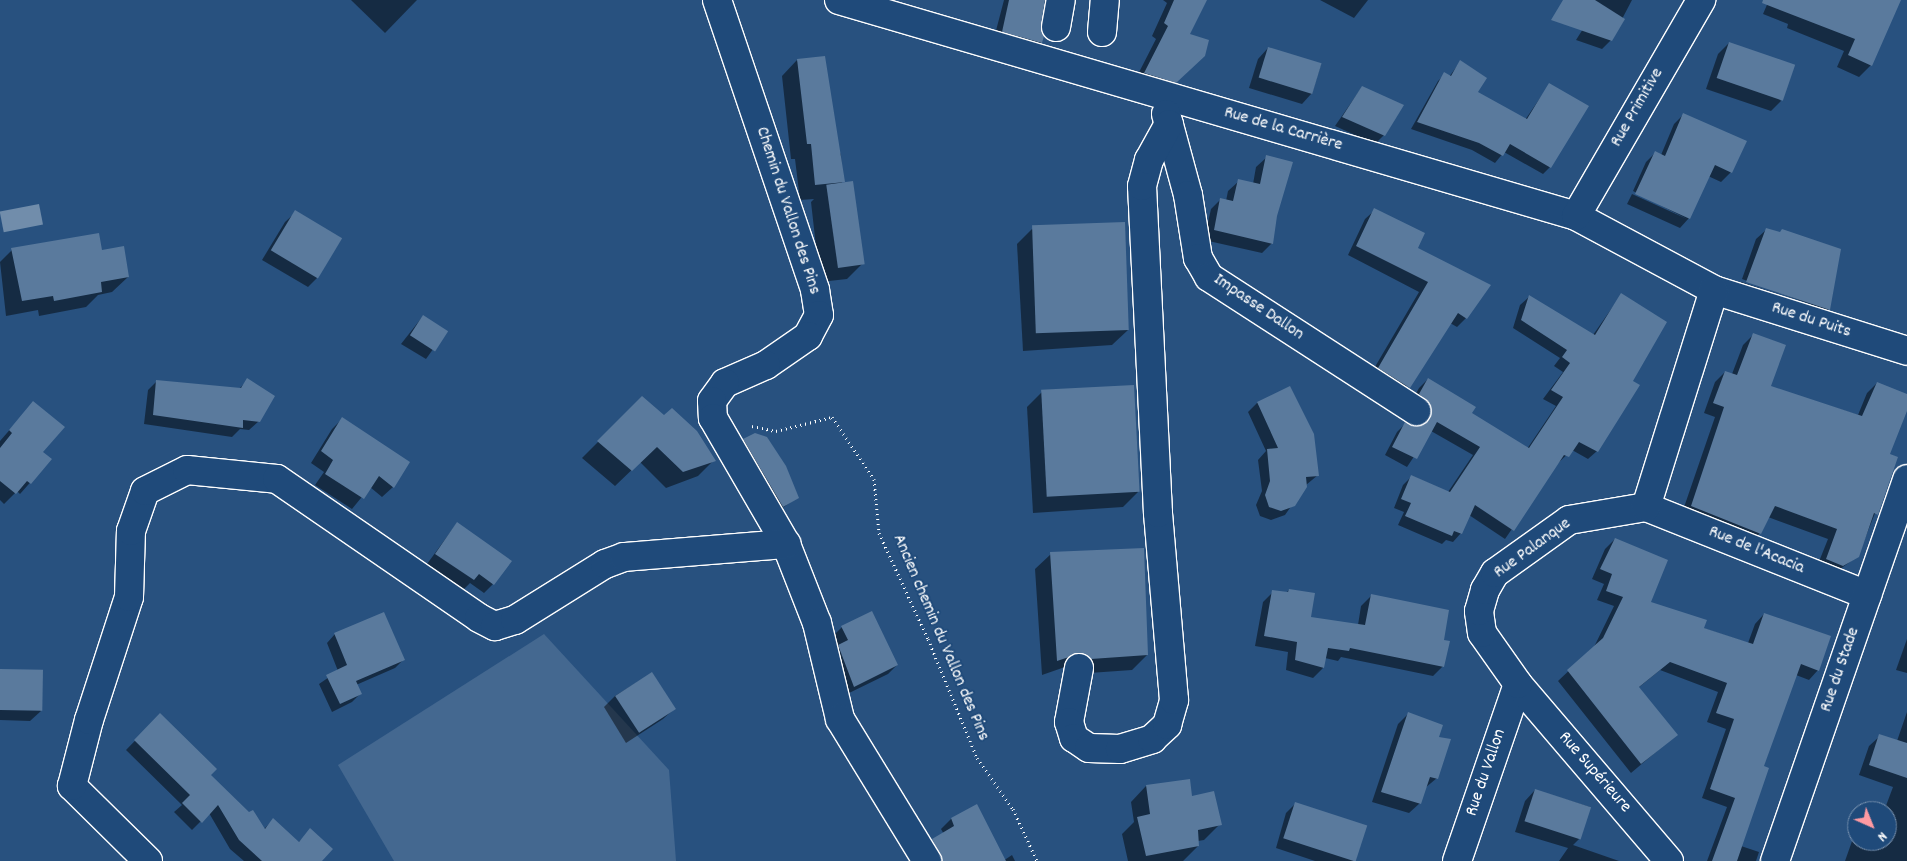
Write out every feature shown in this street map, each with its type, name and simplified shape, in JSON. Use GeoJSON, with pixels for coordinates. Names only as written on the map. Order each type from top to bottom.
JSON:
{"type":"FeatureCollection","features":[{"type":"Feature","properties":{"kind":"street","name":"Chemin du Vallon des Pins"},"geometry":{"type":"LineString","coordinates":[[717,0],[815,290],[818,315],[808,336],[766,365],[725,383],[712,401],[713,418],[786,544],[817,624],[840,719],[927,861]]}},
{"type":"Feature","properties":{"kind":"street","name":"Rue de la Carrière"},"geometry":{"type":"LineString","coordinates":[[839,0],[1576,216],[1714,290]]}},
{"type":"Feature","properties":{"kind":"street"},"geometry":{"type":"LineString","coordinates":[[1056,27],[1061,0]]}},
{"type":"Feature","properties":{"kind":"street"},"geometry":{"type":"LineString","coordinates":[[1102,32],[1105,0]]}},
{"type":"Feature","properties":{"kind":"street","name":"Rue Primitive"},"geometry":{"type":"LineString","coordinates":[[1576,216],[1701,0]]}},
{"type":"Feature","properties":{"kind":"street","name":"Impasse Dallon"},"geometry":{"type":"LineString","coordinates":[[1160,94],[1188,195],[1198,258],[1209,277],[1416,411]]}},
{"type":"Feature","properties":{"kind":"street"},"geometry":{"type":"LineString","coordinates":[[1079,668],[1069,722],[1074,738],[1088,748],[1120,749],[1152,739],[1167,725],[1174,700],[1158,513],[1142,186],[1149,160],[1169,124]]}},
{"type":"Feature","properties":{"kind":"street"},"geometry":{"type":"LineString","coordinates":[[1646,506],[1714,290]]}},
{"type":"Feature","properties":{"kind":"street","name":"Rue du Puits"},"geometry":{"type":"LineString","coordinates":[[1714,290],[1907,351]]}},
{"type":"Feature","properties":{"kind":"street"},"geometry":{"type":"LineString","coordinates":[[148,861],[72,786],[89,720],[129,597],[131,531],[145,491],[187,470],[277,479],[480,618],[495,626],[514,620],[605,564],[624,558],[786,544]]}},
{"type":"Feature","properties":{"kind":"street","name":"Rue du Stade"},"geometry":{"type":"LineString","coordinates":[[1775,861],[1907,479]]}},
{"type":"Feature","properties":{"kind":"street","name":"Rue de l'Acacia"},"geometry":{"type":"LineString","coordinates":[[1646,506],[1867,595]]}},
{"type":"Feature","properties":{"kind":"street","name":"Rue Palanque"},"geometry":{"type":"LineString","coordinates":[[1518,684],[1482,633],[1479,611],[1485,590],[1495,573],[1569,520],[1646,506]]}},
{"type":"Feature","properties":{"kind":"street","name":"Rue du Vallon"},"geometry":{"type":"LineString","coordinates":[[1456,861],[1518,684]]}},
{"type":"Feature","properties":{"kind":"street","name":"Rue Supérieure"},"geometry":{"type":"LineString","coordinates":[[1518,684],[1669,861]]}},
{"type":"Feature","properties":{"kind":"path","name":"Ancien chemin du Vallon des Pins"},"geometry":{"type":"LineString","coordinates":[[749,425],[776,431],[832,417],[874,479],[880,533],[928,639],[976,758],[1013,809],[1037,861]]}},
{"type":"Feature","properties":{"kind":"shaded area"},"geometry":{"type":"Polygon","coordinates":[[[39,204],[43,225],[4,232],[0,212],[39,204]]]}},
{"type":"Feature","properties":{"kind":"shaded area"},"geometry":{"type":"Polygon","coordinates":[[[544,634],[669,770],[676,861],[394,861],[338,765],[544,634]]]}},
{"type":"Feature","properties":{"kind":"building"},"geometry":{"type":"Polygon","coordinates":[[[1009,0],[1045,0],[1041,24],[1044,36],[1042,43],[1002,32],[1009,0]]]}},
{"type":"Feature","properties":{"kind":"building"},"geometry":{"type":"Polygon","coordinates":[[[1174,0],[1207,0],[1190,34],[1209,40],[1205,56],[1176,83],[1144,73],[1168,26],[1164,23],[1174,0]]]}},
{"type":"Feature","properties":{"kind":"building"},"geometry":{"type":"Polygon","coordinates":[[[1563,0],[1595,0],[1625,19],[1612,41],[1551,20],[1563,0]]]}},
{"type":"Feature","properties":{"kind":"building"},"geometry":{"type":"Polygon","coordinates":[[[1763,0],[1901,0],[1872,66],[1848,55],[1855,39],[1762,3],[1763,0]]]}},
{"type":"Feature","properties":{"kind":"building"},"geometry":{"type":"Polygon","coordinates":[[[1729,42],[1795,65],[1783,101],[1717,78],[1729,42]]]}},
{"type":"Feature","properties":{"kind":"building"},"geometry":{"type":"Polygon","coordinates":[[[1268,47],[1322,63],[1312,94],[1259,78],[1268,47]]]}},
{"type":"Feature","properties":{"kind":"building"},"geometry":{"type":"Polygon","coordinates":[[[825,56],[845,182],[815,185],[811,144],[807,144],[797,59],[825,56]]]}},
{"type":"Feature","properties":{"kind":"building"},"geometry":{"type":"Polygon","coordinates":[[[1460,60],[1487,78],[1478,92],[1527,119],[1549,83],[1589,106],[1551,168],[1510,144],[1503,156],[1479,143],[1417,122],[1444,72],[1451,76],[1460,60]]]}},
{"type":"Feature","properties":{"kind":"building"},"geometry":{"type":"Polygon","coordinates":[[[1362,86],[1404,105],[1385,136],[1342,117],[1362,86]]]}},
{"type":"Feature","properties":{"kind":"building"},"geometry":{"type":"Polygon","coordinates":[[[1683,113],[1747,141],[1732,173],[1715,165],[1690,219],[1635,194],[1655,151],[1665,156],[1683,113]]]}},
{"type":"Feature","properties":{"kind":"building"},"geometry":{"type":"Polygon","coordinates":[[[1266,155],[1293,162],[1277,216],[1273,244],[1214,230],[1220,198],[1233,201],[1238,179],[1260,184],[1266,155]]]}},
{"type":"Feature","properties":{"kind":"building"},"geometry":{"type":"Polygon","coordinates":[[[853,181],[865,264],[838,268],[826,185],[853,181]]]}},
{"type":"Feature","properties":{"kind":"building"},"geometry":{"type":"Polygon","coordinates":[[[1374,208],[1425,233],[1418,248],[1491,285],[1467,319],[1458,313],[1410,388],[1378,368],[1428,282],[1356,246],[1374,208]]]}},
{"type":"Feature","properties":{"kind":"building"},"geometry":{"type":"Polygon","coordinates":[[[295,210],[342,238],[318,279],[271,250],[295,210]]]}},
{"type":"Feature","properties":{"kind":"building"},"geometry":{"type":"Polygon","coordinates":[[[1125,222],[1129,330],[1036,333],[1032,225],[1125,222]]]}},
{"type":"Feature","properties":{"kind":"building"},"geometry":{"type":"Polygon","coordinates":[[[1766,228],[1780,232],[1782,229],[1841,249],[1830,310],[1746,282],[1766,228]]]}},
{"type":"Feature","properties":{"kind":"building"},"geometry":{"type":"Polygon","coordinates":[[[99,233],[102,250],[124,246],[129,277],[101,282],[102,292],[54,301],[53,296],[22,301],[11,248],[99,233]]]}},
{"type":"Feature","properties":{"kind":"building"},"geometry":{"type":"Polygon","coordinates":[[[1621,293],[1667,322],[1633,381],[1640,385],[1598,452],[1579,442],[1569,457],[1564,455],[1514,531],[1475,505],[1462,534],[1454,531],[1452,536],[1405,516],[1411,503],[1401,499],[1411,475],[1450,492],[1480,447],[1437,422],[1417,459],[1392,447],[1405,422],[1416,427],[1429,419],[1430,404],[1419,394],[1428,378],[1476,407],[1472,413],[1529,448],[1563,397],[1551,390],[1570,363],[1562,357],[1567,350],[1521,320],[1529,295],[1595,335],[1621,293]]]}},
{"type":"Feature","properties":{"kind":"building"},"geometry":{"type":"Polygon","coordinates":[[[423,315],[448,331],[435,351],[410,335],[423,315]]]}},
{"type":"Feature","properties":{"kind":"building"},"geometry":{"type":"Polygon","coordinates":[[[1753,333],[1786,345],[1771,386],[1862,416],[1877,382],[1907,394],[1907,411],[1890,454],[1898,457],[1878,515],[1874,513],[1859,557],[1843,566],[1826,559],[1837,529],[1775,506],[1761,534],[1691,506],[1724,407],[1713,403],[1725,371],[1737,375],[1753,333]]]}},
{"type":"Feature","properties":{"kind":"building"},"geometry":{"type":"Polygon","coordinates":[[[247,378],[275,396],[260,422],[243,420],[243,428],[153,415],[156,380],[241,388],[247,378]]]}},
{"type":"Feature","properties":{"kind":"building"},"geometry":{"type":"Polygon","coordinates":[[[1134,385],[1140,492],[1047,497],[1041,390],[1134,385]]]}},
{"type":"Feature","properties":{"kind":"building"},"geometry":{"type":"Polygon","coordinates":[[[1290,386],[1314,434],[1319,476],[1306,477],[1307,487],[1295,506],[1281,511],[1269,507],[1265,495],[1270,481],[1267,449],[1278,448],[1257,402],[1290,386]]]}},
{"type":"Feature","properties":{"kind":"building"},"geometry":{"type":"Polygon","coordinates":[[[642,396],[664,415],[672,408],[697,431],[716,461],[683,472],[657,447],[632,471],[597,441],[642,396]]]}},
{"type":"Feature","properties":{"kind":"building"},"geometry":{"type":"Polygon","coordinates":[[[33,401],[65,427],[43,452],[52,459],[31,484],[27,481],[16,494],[0,481],[0,448],[12,433],[9,430],[33,401]]]}},
{"type":"Feature","properties":{"kind":"building"},"geometry":{"type":"Polygon","coordinates":[[[342,417],[410,462],[394,488],[379,476],[364,499],[325,474],[333,460],[321,451],[342,417]]]}},
{"type":"Feature","properties":{"kind":"building"},"geometry":{"type":"Polygon","coordinates":[[[755,433],[767,437],[786,466],[799,498],[783,507],[743,439],[755,433]]]}},
{"type":"Feature","properties":{"kind":"building"},"geometry":{"type":"Polygon","coordinates":[[[457,522],[512,561],[494,585],[479,574],[474,580],[435,554],[457,522]]]}},
{"type":"Feature","properties":{"kind":"building"},"geometry":{"type":"Polygon","coordinates":[[[1615,538],[1668,560],[1651,602],[1707,620],[1704,628],[1753,644],[1764,613],[1831,636],[1819,671],[1801,664],[1764,766],[1769,768],[1737,861],[1712,861],[1735,798],[1710,789],[1734,719],[1716,713],[1727,683],[1670,662],[1639,687],[1678,735],[1641,764],[1567,670],[1603,638],[1623,597],[1606,591],[1612,574],[1600,569],[1615,538]]]}},
{"type":"Feature","properties":{"kind":"building"},"geometry":{"type":"Polygon","coordinates":[[[1144,548],[1148,655],[1091,659],[1081,653],[1057,661],[1050,552],[1144,548]]]}},
{"type":"Feature","properties":{"kind":"building"},"geometry":{"type":"Polygon","coordinates":[[[1289,589],[1315,593],[1311,617],[1365,625],[1371,594],[1449,610],[1444,640],[1450,641],[1444,667],[1350,648],[1349,651],[1328,648],[1324,668],[1295,660],[1297,642],[1264,636],[1272,590],[1288,592],[1289,589]]]}},
{"type":"Feature","properties":{"kind":"building"},"geometry":{"type":"Polygon","coordinates":[[[872,611],[898,665],[854,687],[838,645],[848,640],[841,626],[872,611]]]}},
{"type":"Feature","properties":{"kind":"building"},"geometry":{"type":"Polygon","coordinates":[[[384,612],[405,660],[356,681],[362,694],[340,704],[326,675],[347,665],[334,633],[384,612]]]}},
{"type":"Feature","properties":{"kind":"building"},"geometry":{"type":"Polygon","coordinates":[[[0,669],[43,670],[42,711],[0,710],[0,669]]]}},
{"type":"Feature","properties":{"kind":"building"},"geometry":{"type":"Polygon","coordinates":[[[652,672],[676,709],[639,733],[615,696],[652,672]]]}},
{"type":"Feature","properties":{"kind":"building"},"geometry":{"type":"Polygon","coordinates":[[[1408,712],[1443,725],[1439,737],[1451,739],[1438,779],[1430,777],[1421,804],[1381,792],[1408,712]]]}},
{"type":"Feature","properties":{"kind":"building"},"geometry":{"type":"Polygon","coordinates":[[[160,713],[217,769],[211,775],[249,812],[253,810],[265,829],[273,818],[299,842],[310,828],[333,849],[322,861],[262,861],[239,840],[218,805],[202,823],[182,803],[190,795],[134,740],[160,713]]]}},
{"type":"Feature","properties":{"kind":"building"},"geometry":{"type":"Polygon","coordinates":[[[1879,734],[1907,743],[1907,778],[1869,765],[1879,734]]]}},
{"type":"Feature","properties":{"kind":"building"},"geometry":{"type":"Polygon","coordinates":[[[1190,779],[1192,796],[1214,791],[1222,825],[1198,830],[1199,846],[1146,856],[1137,817],[1150,814],[1146,785],[1190,779]]]}},
{"type":"Feature","properties":{"kind":"building"},"geometry":{"type":"Polygon","coordinates":[[[1535,789],[1591,807],[1581,840],[1524,821],[1535,789]]]}},
{"type":"Feature","properties":{"kind":"building"},"geometry":{"type":"Polygon","coordinates":[[[1295,802],[1367,825],[1356,861],[1283,838],[1295,802]]]}},
{"type":"Feature","properties":{"kind":"building"},"geometry":{"type":"Polygon","coordinates":[[[977,804],[1006,861],[943,861],[932,839],[954,826],[951,818],[977,804]]]}}]}
